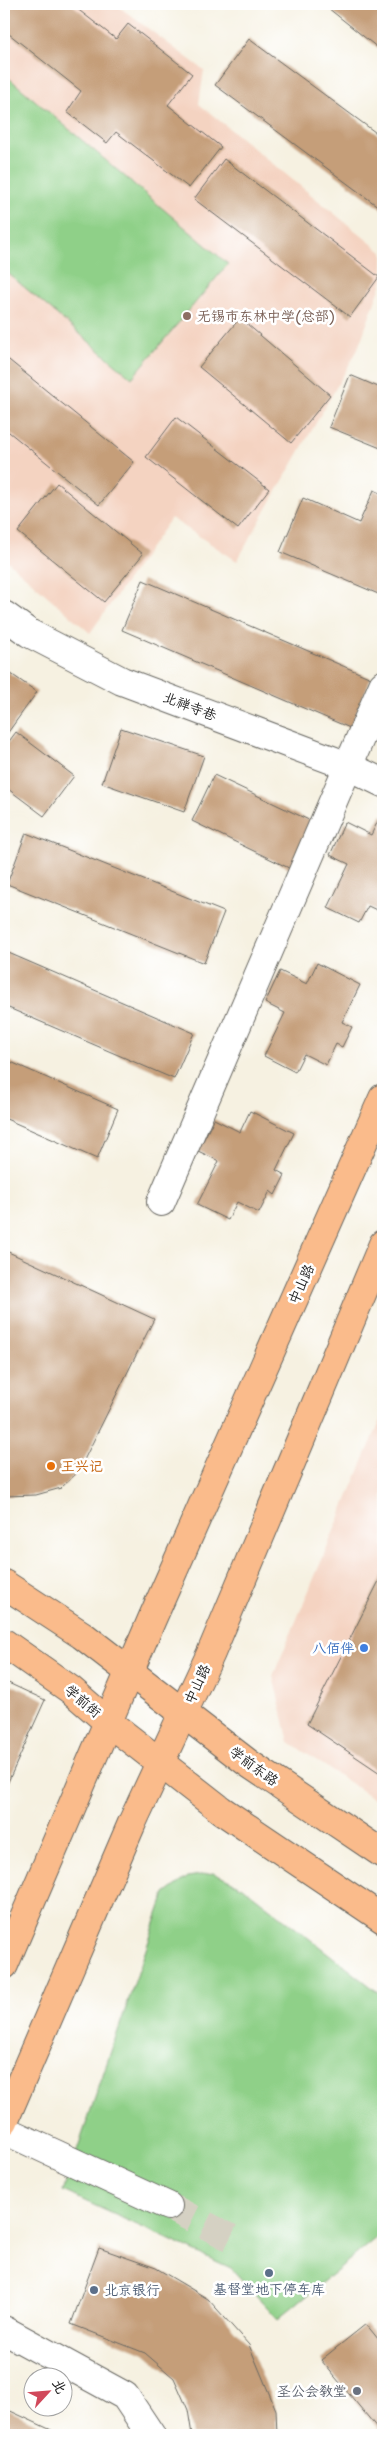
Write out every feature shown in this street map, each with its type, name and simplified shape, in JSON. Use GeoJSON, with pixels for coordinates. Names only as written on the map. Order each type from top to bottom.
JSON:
{"type":"FeatureCollection","features":[{"type":"Feature","properties":{"kind":"main road","name":"中山路"},"geometry":{"type":"LineString","coordinates":[[4,1965],[130,1671],[383,1098]]}},
{"type":"Feature","properties":{"kind":"main road","name":"中山路"},"geometry":{"type":"LineString","coordinates":[[4,2120],[160,1763],[215,1644],[383,1244]]}},
{"type":"Feature","properties":{"kind":"main road"},"geometry":{"type":"LineString","coordinates":[[4,1584],[82,1635],[130,1671]]}},
{"type":"Feature","properties":{"kind":"main road","name":"学前街"},"geometry":{"type":"LineString","coordinates":[[4,1643],[71,1690],[160,1763]]}},
{"type":"Feature","properties":{"kind":"main road","name":"学前东路"},"geometry":{"type":"LineString","coordinates":[[130,1671],[253,1767],[383,1854]]}},
{"type":"Feature","properties":{"kind":"main road"},"geometry":{"type":"LineString","coordinates":[[160,1763],[221,1810],[383,1919]]}},
{"type":"Feature","properties":{"kind":"street","name":"北禅寺巷"},"geometry":{"type":"LineString","coordinates":[[4,615],[29,633],[122,681],[348,766],[383,783]]}},
{"type":"Feature","properties":{"kind":"street"},"geometry":{"type":"LineString","coordinates":[[161,1202],[383,685]]}},
{"type":"Feature","properties":{"kind":"street"},"geometry":{"type":"LineString","coordinates":[[4,2130],[168,2206]]}},
{"type":"Feature","properties":{"kind":"street"},"geometry":{"type":"LineString","coordinates":[[4,2330],[125,2396],[151,2435]]}},
{"type":"Feature","properties":{"kind":"shaded area","name":"无锡市东林中学(总部)"},"geometry":{"type":"Polygon","coordinates":[[[4,4],[115,4],[204,70],[199,104],[383,253],[383,280],[357,351],[237,561],[171,518],[90,633],[4,558],[4,4]]]}},
{"type":"Feature","properties":{"kind":"shaded area"},"geometry":{"type":"Polygon","coordinates":[[[383,1414],[383,1805],[289,1742],[273,1676],[383,1414]]]}},
{"type":"Feature","properties":{"kind":"green space"},"geometry":{"type":"Polygon","coordinates":[[[4,74],[228,264],[132,378],[4,270],[4,74]]]}},
{"type":"Feature","properties":{"kind":"green space"},"geometry":{"type":"Polygon","coordinates":[[[213,1873],[243,1887],[383,1996],[383,2232],[278,2319],[231,2268],[63,2191],[165,1894],[188,1877],[213,1873]]]}},
{"type":"Feature","properties":{"kind":"building"},"geometry":{"type":"Polygon","coordinates":[[[4,4],[71,4],[116,39],[128,24],[192,74],[168,105],[221,147],[189,188],[116,132],[107,143],[67,112],[81,91],[4,30],[4,4]]]}},
{"type":"Feature","properties":{"kind":"building"},"geometry":{"type":"Polygon","coordinates":[[[323,4],[383,4],[383,52],[323,4]]]}},
{"type":"Feature","properties":{"kind":"building"},"geometry":{"type":"Polygon","coordinates":[[[249,39],[383,138],[383,210],[215,85],[249,39]]]}},
{"type":"Feature","properties":{"kind":"building"},"geometry":{"type":"Polygon","coordinates":[[[224,159],[379,277],[350,317],[194,199],[224,159]]]}},
{"type":"Feature","properties":{"kind":"building"},"geometry":{"type":"Polygon","coordinates":[[[240,318],[330,395],[291,443],[199,367],[240,318]]]}},
{"type":"Feature","properties":{"kind":"building"},"geometry":{"type":"Polygon","coordinates":[[[4,356],[134,462],[99,505],[4,428],[4,356]]]}},
{"type":"Feature","properties":{"kind":"building"},"geometry":{"type":"Polygon","coordinates":[[[350,375],[383,389],[383,449],[329,427],[350,375]]]}},
{"type":"Feature","properties":{"kind":"building"},"geometry":{"type":"Polygon","coordinates":[[[176,417],[269,489],[238,529],[146,457],[176,417]]]}},
{"type":"Feature","properties":{"kind":"building"},"geometry":{"type":"Polygon","coordinates":[[[57,483],[143,554],[104,602],[18,532],[57,483]]]}},
{"type":"Feature","properties":{"kind":"building"},"geometry":{"type":"Polygon","coordinates":[[[374,490],[383,494],[383,596],[280,552],[303,498],[359,523],[374,490]]]}},
{"type":"Feature","properties":{"kind":"building"},"geometry":{"type":"Polygon","coordinates":[[[143,580],[371,678],[350,728],[122,630],[143,580]]]}},
{"type":"Feature","properties":{"kind":"building"},"geometry":{"type":"Polygon","coordinates":[[[4,669],[37,692],[4,738],[4,669]]]}},
{"type":"Feature","properties":{"kind":"building"},"geometry":{"type":"Polygon","coordinates":[[[121,728],[204,756],[184,812],[102,783],[121,728]]]}},
{"type":"Feature","properties":{"kind":"building"},"geometry":{"type":"Polygon","coordinates":[[[16,732],[74,776],[44,816],[4,786],[4,748],[16,732]]]}},
{"type":"Feature","properties":{"kind":"building"},"geometry":{"type":"Polygon","coordinates":[[[214,775],[313,822],[291,869],[192,821],[214,775]]]}},
{"type":"Feature","properties":{"kind":"building"},"geometry":{"type":"Polygon","coordinates":[[[381,815],[383,816],[383,913],[368,906],[359,923],[328,908],[349,864],[330,855],[345,822],[371,835],[381,815]]]}},
{"type":"Feature","properties":{"kind":"building"},"geometry":{"type":"Polygon","coordinates":[[[26,833],[224,912],[204,963],[7,884],[26,833]]]}},
{"type":"Feature","properties":{"kind":"building"},"geometry":{"type":"Polygon","coordinates":[[[4,951],[194,1033],[174,1079],[4,1006],[4,951]]]}},
{"type":"Feature","properties":{"kind":"building"},"geometry":{"type":"Polygon","coordinates":[[[317,963],[360,985],[342,1022],[352,1027],[342,1047],[336,1044],[326,1065],[304,1054],[295,1072],[264,1056],[285,1013],[265,1003],[280,971],[307,984],[317,963]]]}},
{"type":"Feature","properties":{"kind":"building"},"geometry":{"type":"Polygon","coordinates":[[[4,1059],[118,1109],[97,1159],[4,1118],[4,1059]]]}},
{"type":"Feature","properties":{"kind":"building"},"geometry":{"type":"Polygon","coordinates":[[[250,1111],[294,1133],[276,1170],[285,1175],[275,1195],[270,1191],[259,1213],[237,1202],[228,1220],[197,1205],[219,1161],[198,1151],[214,1119],[240,1132],[250,1111]]]}},
{"type":"Feature","properties":{"kind":"building"},"geometry":{"type":"Polygon","coordinates":[[[4,1250],[154,1319],[78,1472],[61,1488],[36,1495],[4,1496],[4,1250]]]}},
{"type":"Feature","properties":{"kind":"building","name":"八佰伴"},"geometry":{"type":"Polygon","coordinates":[[[383,1573],[383,1775],[307,1724],[383,1573]]]}},
{"type":"Feature","properties":{"kind":"building"},"geometry":{"type":"Polygon","coordinates":[[[4,1681],[45,1700],[4,1791],[4,1681]]]}},
{"type":"Feature","properties":{"kind":"building"},"geometry":{"type":"Polygon","coordinates":[[[99,2248],[156,2268],[208,2299],[249,2345],[276,2410],[277,2435],[192,2435],[188,2410],[174,2378],[145,2353],[71,2324],[99,2248]]]}},
{"type":"Feature","properties":{"kind":"building"},"geometry":{"type":"Polygon","coordinates":[[[366,2324],[383,2345],[383,2435],[321,2360],[366,2324]]]}},
{"type":"Feature","properties":{"kind":"building"},"geometry":{"type":"Polygon","coordinates":[[[4,2408],[62,2435],[4,2435],[4,2408]]]}},
{"type":"Feature","properties":{"kind":"tunnel"},"geometry":{"type":"LineString","coordinates":[[168,2206],[241,2243]]}},
{"type":"Feature","properties":{"kind":"place","name":"无锡市东林中学(总部)"},"geometry":{"type":"Point","coordinates":[187,316]}},
{"type":"Feature","properties":{"kind":"place","name":"王兴记"},"geometry":{"type":"Point","coordinates":[51,1466]}},
{"type":"Feature","properties":{"kind":"place","name":"八佰伴"},"geometry":{"type":"Point","coordinates":[364,1648]}},
{"type":"Feature","properties":{"kind":"place","name":"基督堂地下停车库"},"geometry":{"type":"Point","coordinates":[269,2273]}},
{"type":"Feature","properties":{"kind":"place","name":"北京银行"},"geometry":{"type":"Point","coordinates":[94,2290]}},
{"type":"Feature","properties":{"kind":"place","name":"圣公会教堂"},"geometry":{"type":"Point","coordinates":[357,2391]}}]}
